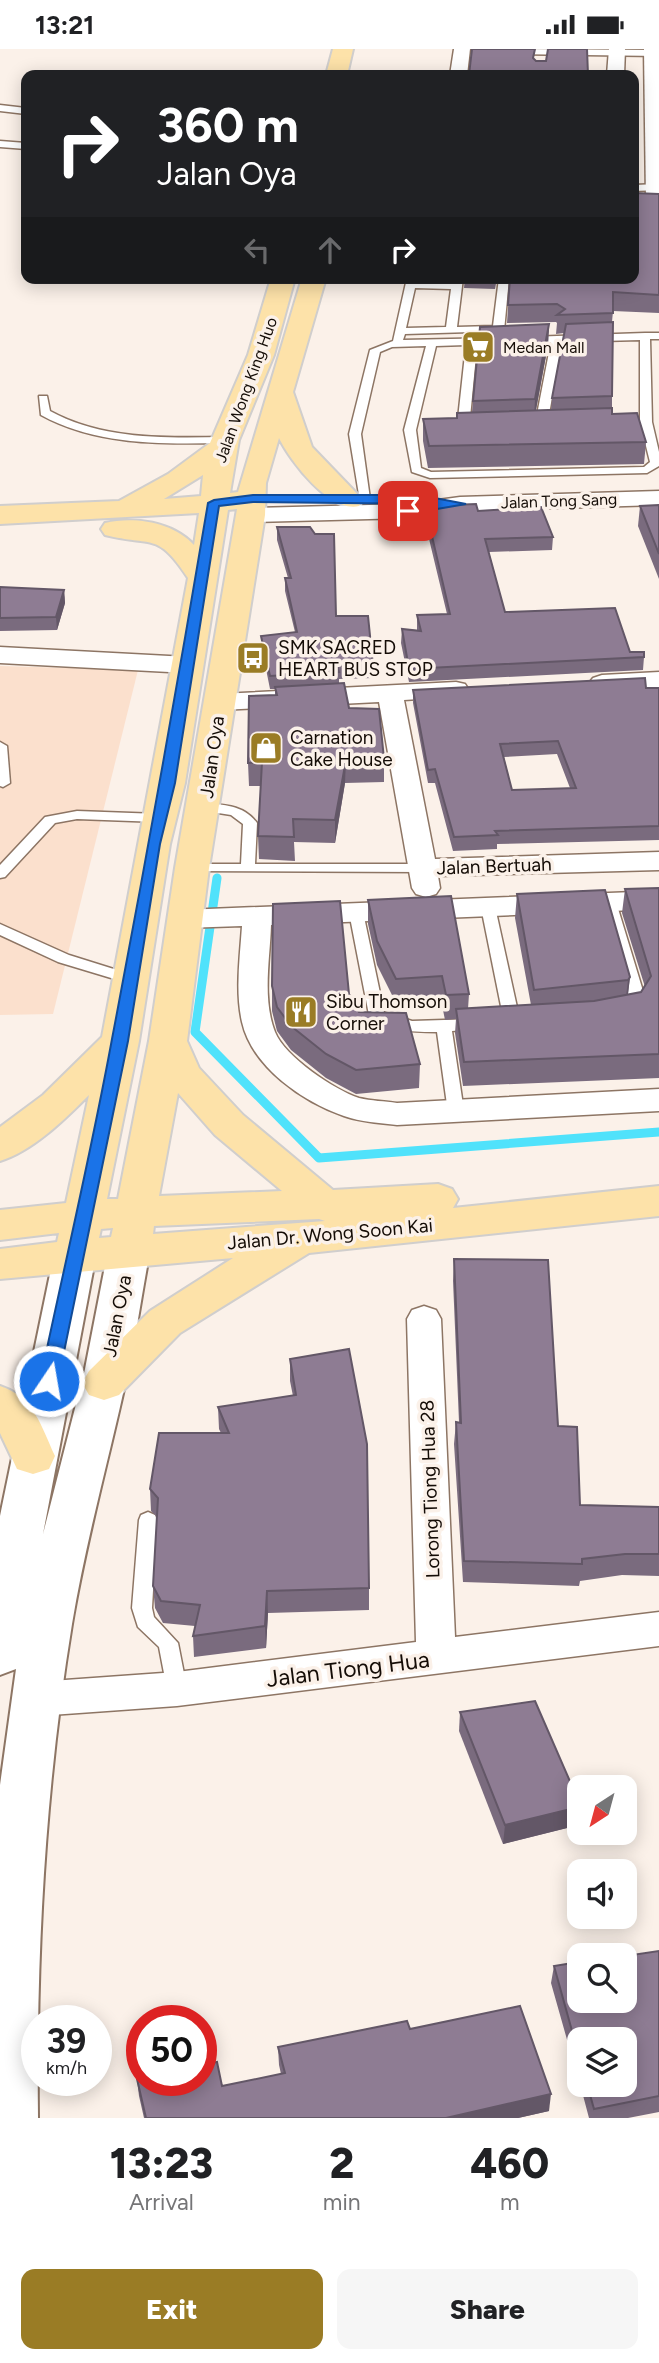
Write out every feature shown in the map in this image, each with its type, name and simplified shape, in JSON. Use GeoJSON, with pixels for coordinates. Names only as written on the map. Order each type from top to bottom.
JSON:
{"type":"FeatureCollection","features":[{"type":"Feature","properties":{"kind":"main road"},"geometry":{"type":"LineString","coordinates":[[338,70],[343,49]]}},
{"type":"Feature","properties":{"kind":"main road","name":"Jalan Wong King Huo"},"geometry":{"type":"LineString","coordinates":[[214,512],[224,443],[261,355],[281,284]]}},
{"type":"Feature","properties":{"kind":"main road","name":"Jalan Wong King Huo"},"geometry":{"type":"LineString","coordinates":[[252,507],[252,483],[312,284]]}},
{"type":"Feature","properties":{"kind":"main road"},"geometry":{"type":"LineString","coordinates":[[281,394],[297,446],[314,468],[356,499]]}},
{"type":"Feature","properties":{"kind":"main road"},"geometry":{"type":"LineString","coordinates":[[114,519],[178,480],[224,443]]}},
{"type":"Feature","properties":{"kind":"main road"},"geometry":{"type":"LineString","coordinates":[[0,532],[252,507]]}},
{"type":"Feature","properties":{"kind":"main road","name":"Jalan Oya"},"geometry":{"type":"LineString","coordinates":[[10,2118],[9,2022],[18,1834],[48,1623],[76,1485],[104,1383],[168,1041],[218,918],[192,868],[252,507]]}},
{"type":"Feature","properties":{"kind":"main road","name":"Jalan Oya"},"geometry":{"type":"LineString","coordinates":[[0,1654],[33,1456],[120,1041],[214,512]]}},
{"type":"Feature","properties":{"kind":"main road"},"geometry":{"type":"LineString","coordinates":[[0,515],[114,519],[172,536],[179,541],[202,578]]}},
{"type":"Feature","properties":{"kind":"main road"},"geometry":{"type":"LineString","coordinates":[[0,1147],[57,1104],[120,1041]]}},
{"type":"Feature","properties":{"kind":"main road"},"geometry":{"type":"LineString","coordinates":[[104,1383],[165,1322],[317,1222],[183,1074],[168,1041]]}},
{"type":"Feature","properties":{"kind":"main road","name":"Jalan Dr. Wong Soon Kai"},"geometry":{"type":"LineString","coordinates":[[317,1222],[456,1198],[659,1175]]}},
{"type":"Feature","properties":{"kind":"main road","name":"Jalan Dr. Wong Soon Kai"},"geometry":{"type":"LineString","coordinates":[[0,1264],[75,1255],[132,1231],[659,1201]]}},
{"type":"Feature","properties":{"kind":"main road","name":"Jalan Dr. Wong Soon Kai"},"geometry":{"type":"LineString","coordinates":[[0,1225],[83,1214],[132,1231]]}},
{"type":"Feature","properties":{"kind":"main road"},"geometry":{"type":"LineString","coordinates":[[0,1403],[13,1413],[33,1456]]}},
{"type":"Feature","properties":{"kind":"street"},"geometry":{"type":"LineString","coordinates":[[461,70],[467,51]]}},
{"type":"Feature","properties":{"kind":"street"},"geometry":{"type":"LineString","coordinates":[[616,70],[617,51]]}},
{"type":"Feature","properties":{"kind":"street"},"geometry":{"type":"LineString","coordinates":[[639,200],[658,194],[654,52]]}},
{"type":"Feature","properties":{"kind":"street","name":"Jalan Tong Sang"},"geometry":{"type":"LineString","coordinates":[[252,507],[408,511],[460,504],[659,498]]}},
{"type":"Feature","properties":{"kind":"street","name":"Jalan Tong Sang"},"geometry":{"type":"LineString","coordinates":[[252,507],[356,499],[444,499],[460,504]]}},
{"type":"Feature","properties":{"kind":"street"},"geometry":{"type":"LineString","coordinates":[[0,655],[188,665]]}},
{"type":"Feature","properties":{"kind":"street"},"geometry":{"type":"LineString","coordinates":[[578,684],[659,680]]}},
{"type":"Feature","properties":{"kind":"street"},"geometry":{"type":"LineString","coordinates":[[220,702],[484,689]]}},
{"type":"Feature","properties":{"kind":"street","name":"Jalan Bertuah"},"geometry":{"type":"LineString","coordinates":[[390,694],[422,868],[659,861]]}},
{"type":"Feature","properties":{"kind":"street"},"geometry":{"type":"LineString","coordinates":[[422,868],[430,909]]}},
{"type":"Feature","properties":{"kind":"street"},"geometry":{"type":"LineString","coordinates":[[659,900],[218,918],[255,1006],[261,1035],[279,1060],[311,1087],[354,1107],[397,1114],[659,1100]]}},
{"type":"Feature","properties":{"kind":"street","name":"Lorong Tiong Hua 28"},"geometry":{"type":"LineString","coordinates":[[424,1319],[436,1658]]}},
{"type":"Feature","properties":{"kind":"street","name":"Jalan Tiong Hua"},"geometry":{"type":"LineString","coordinates":[[37,1699],[177,1689],[659,1629]]}},
{"type":"Feature","properties":{"kind":"lane"},"geometry":{"type":"LineString","coordinates":[[541,64],[542,51]]}},
{"type":"Feature","properties":{"kind":"lane"},"geometry":{"type":"LineString","coordinates":[[502,52],[654,52]]}},
{"type":"Feature","properties":{"kind":"lane"},"geometry":{"type":"LineString","coordinates":[[0,108],[21,110]]}},
{"type":"Feature","properties":{"kind":"lane"},"geometry":{"type":"LineString","coordinates":[[0,144],[21,146]]}},
{"type":"Feature","properties":{"kind":"lane"},"geometry":{"type":"LineString","coordinates":[[639,189],[658,194]]}},
{"type":"Feature","properties":{"kind":"lane"},"geometry":{"type":"LineString","coordinates":[[398,344],[411,284]]}},
{"type":"Feature","properties":{"kind":"lane"},"geometry":{"type":"LineString","coordinates":[[451,330],[458,284]]}},
{"type":"Feature","properties":{"kind":"lane"},"geometry":{"type":"LineString","coordinates":[[498,329],[503,284]]}},
{"type":"Feature","properties":{"kind":"lane"},"geometry":{"type":"LineString","coordinates":[[356,499],[355,434],[371,357],[379,347],[472,341],[516,334],[659,326]]}},
{"type":"Feature","properties":{"kind":"lane"},"geometry":{"type":"LineString","coordinates":[[400,331],[498,329],[557,339],[659,336]]}},
{"type":"Feature","properties":{"kind":"lane"},"geometry":{"type":"LineString","coordinates":[[432,342],[410,430],[414,467],[430,475],[647,470],[656,463],[645,336]]}},
{"type":"Feature","properties":{"kind":"lane"},"geometry":{"type":"LineString","coordinates":[[541,425],[557,339]]}},
{"type":"Feature","properties":{"kind":"lane"},"geometry":{"type":"LineString","coordinates":[[463,428],[472,341]]}},
{"type":"Feature","properties":{"kind":"lane"},"geometry":{"type":"LineString","coordinates":[[43,398],[45,413],[61,424],[91,431],[224,443]]}},
{"type":"Feature","properties":{"kind":"lane"},"geometry":{"type":"LineString","coordinates":[[633,423],[653,422]]}},
{"type":"Feature","properties":{"kind":"lane"},"geometry":{"type":"LineString","coordinates":[[528,426],[554,425]]}},
{"type":"Feature","properties":{"kind":"lane"},"geometry":{"type":"LineString","coordinates":[[450,428],[476,427]]}},
{"type":"Feature","properties":{"kind":"lane"},"geometry":{"type":"LineString","coordinates":[[410,430],[424,429]]}},
{"type":"Feature","properties":{"kind":"lane"},"geometry":{"type":"LineString","coordinates":[[0,746],[4,783]]}},
{"type":"Feature","properties":{"kind":"lane"},"geometry":{"type":"LineString","coordinates":[[204,807],[237,812],[248,818],[248,868]]}},
{"type":"Feature","properties":{"kind":"lane"},"geometry":{"type":"LineString","coordinates":[[0,874],[50,820],[77,815],[159,818]]}},
{"type":"Feature","properties":{"kind":"lane"},"geometry":{"type":"LineString","coordinates":[[192,868],[422,868]]}},
{"type":"Feature","properties":{"kind":"lane"},"geometry":{"type":"LineString","coordinates":[[609,902],[638,1001],[633,1010],[611,1017]]}},
{"type":"Feature","properties":{"kind":"lane"},"geometry":{"type":"LineString","coordinates":[[356,912],[377,1015],[395,1024],[444,1026],[518,1021],[488,907]]}},
{"type":"Feature","properties":{"kind":"lane"},"geometry":{"type":"LineString","coordinates":[[0,929],[37,949],[80,967],[131,979]]}},
{"type":"Feature","properties":{"kind":"lane"},"geometry":{"type":"LineString","coordinates":[[444,1026],[456,1112]]}},
{"type":"Feature","properties":{"kind":"lane"},"geometry":{"type":"LineString","coordinates":[[148,1520],[142,1608],[145,1621],[168,1643],[177,1689]]}},
{"type":"Feature","properties":{"kind":"shaded area"},"geometry":{"type":"Polygon","coordinates":[[[0,666],[138,670],[53,1014],[0,1015],[0,666]]]}},
{"type":"Feature","properties":{"kind":"building"},"geometry":{"type":"Polygon","coordinates":[[[472,49],[535,49],[533,58],[536,61],[546,61],[548,49],[587,49],[588,70],[470,70],[472,49]]]}},
{"type":"Feature","properties":{"kind":"building"},"geometry":{"type":"Polygon","coordinates":[[[639,193],[659,194],[659,295],[613,292],[613,313],[557,315],[565,309],[557,304],[508,305],[510,284],[639,284],[639,193]]]}},
{"type":"Feature","properties":{"kind":"building"},"geometry":{"type":"Polygon","coordinates":[[[613,322],[612,396],[552,398],[566,324],[613,322]]]}},
{"type":"Feature","properties":{"kind":"building"},"geometry":{"type":"Polygon","coordinates":[[[549,324],[535,399],[473,401],[480,327],[549,324]]]}},
{"type":"Feature","properties":{"kind":"building"},"geometry":{"type":"Polygon","coordinates":[[[612,408],[612,414],[637,413],[646,442],[429,446],[423,419],[457,418],[457,413],[612,408]]]}},
{"type":"Feature","properties":{"kind":"building"},"geometry":{"type":"Polygon","coordinates":[[[476,504],[478,511],[541,507],[553,537],[485,539],[505,612],[615,608],[630,652],[644,652],[644,657],[409,669],[402,629],[421,631],[417,615],[450,614],[425,506],[476,504]]]}},
{"type":"Feature","properties":{"kind":"building"},"geometry":{"type":"Polygon","coordinates":[[[659,505],[659,554],[640,506],[659,505]]]}},
{"type":"Feature","properties":{"kind":"building"},"geometry":{"type":"Polygon","coordinates":[[[277,527],[310,527],[315,534],[334,534],[336,616],[368,616],[373,665],[337,666],[339,672],[270,676],[261,636],[297,632],[285,578],[291,578],[277,527]]]}},
{"type":"Feature","properties":{"kind":"building"},"geometry":{"type":"Polygon","coordinates":[[[0,587],[64,590],[56,617],[0,618],[0,587]]]}},
{"type":"Feature","properties":{"kind":"building"},"geometry":{"type":"Polygon","coordinates":[[[645,678],[646,688],[659,688],[659,826],[495,831],[498,835],[454,837],[435,769],[428,770],[413,690],[645,678]],[[558,741],[500,744],[512,790],[576,788],[558,741]]]}},
{"type":"Feature","properties":{"kind":"building"},"geometry":{"type":"Polygon","coordinates":[[[344,683],[349,708],[379,709],[384,759],[346,760],[335,820],[293,819],[294,837],[258,836],[262,762],[248,763],[249,696],[277,695],[275,687],[344,683]]]}},
{"type":"Feature","properties":{"kind":"building"},"geometry":{"type":"Polygon","coordinates":[[[659,888],[659,1054],[464,1062],[456,1009],[594,1001],[641,992],[651,976],[625,889],[659,888]]]}},
{"type":"Feature","properties":{"kind":"building"},"geometry":{"type":"Polygon","coordinates":[[[605,890],[630,977],[628,980],[534,990],[517,894],[605,890]]]}},
{"type":"Feature","properties":{"kind":"building"},"geometry":{"type":"Polygon","coordinates":[[[451,896],[469,994],[446,995],[442,976],[396,979],[377,941],[368,900],[451,896]]]}},
{"type":"Feature","properties":{"kind":"building"},"geometry":{"type":"Polygon","coordinates":[[[340,901],[349,994],[359,1012],[406,1013],[420,1064],[356,1070],[326,1054],[291,1026],[277,1007],[272,986],[273,904],[340,901]]]}},
{"type":"Feature","properties":{"kind":"building"},"geometry":{"type":"Polygon","coordinates":[[[454,1259],[548,1260],[558,1426],[577,1427],[580,1505],[659,1507],[659,1554],[625,1554],[582,1559],[582,1564],[464,1561],[456,1422],[461,1423],[454,1259]]]}},
{"type":"Feature","properties":{"kind":"building"},"geometry":{"type":"Polygon","coordinates":[[[349,1349],[367,1444],[369,1588],[267,1591],[265,1626],[193,1636],[200,1605],[161,1601],[153,1586],[158,1498],[150,1489],[159,1433],[229,1433],[218,1407],[296,1395],[290,1359],[349,1349]]]}},
{"type":"Feature","properties":{"kind":"building"},"geometry":{"type":"Polygon","coordinates":[[[535,1701],[567,1775],[567,1810],[505,1825],[460,1712],[535,1701]]]}},
{"type":"Feature","properties":{"kind":"building"},"geometry":{"type":"Polygon","coordinates":[[[659,1951],[659,2096],[594,2109],[591,2097],[637,2097],[637,2027],[571,2027],[567,2013],[637,2013],[637,1954],[659,1951]]]}},
{"type":"Feature","properties":{"kind":"building"},"geometry":{"type":"Polygon","coordinates":[[[567,1964],[567,2013],[554,1966],[567,1964]]]}},
{"type":"Feature","properties":{"kind":"building"},"geometry":{"type":"Polygon","coordinates":[[[520,2006],[551,2094],[446,2118],[146,2118],[141,2096],[217,2096],[217,2062],[222,2086],[285,2073],[278,2047],[407,2021],[410,2029],[520,2006]]]}},
{"type":"Feature","properties":{"kind":"waterway"},"geometry":{"type":"LineString","coordinates":[[217,878],[195,1032],[319,1158],[659,1132]]}},
{"type":"Feature","properties":{"kind":"place","name":"Medan Mall"},"geometry":{"type":"Point","coordinates":[478,347]}},
{"type":"Feature","properties":{"kind":"place","name":"SMK SACRED HEART BUS STOP"},"geometry":{"type":"Point","coordinates":[253,658]}},
{"type":"Feature","properties":{"kind":"place","name":"Carnation Cake House"},"geometry":{"type":"Point","coordinates":[266,748]}},
{"type":"Feature","properties":{"kind":"place","name":"Sibu Thomson Corner"},"geometry":{"type":"Point","coordinates":[301,1012]}},
{"type":"Feature","properties":{"kind":"route"},"geometry":{"type":"LineString","coordinates":[[49,1381],[120,1041],[153,844],[168,783],[214,503],[253,499],[444,499],[460,504],[408,511]]}}]}
